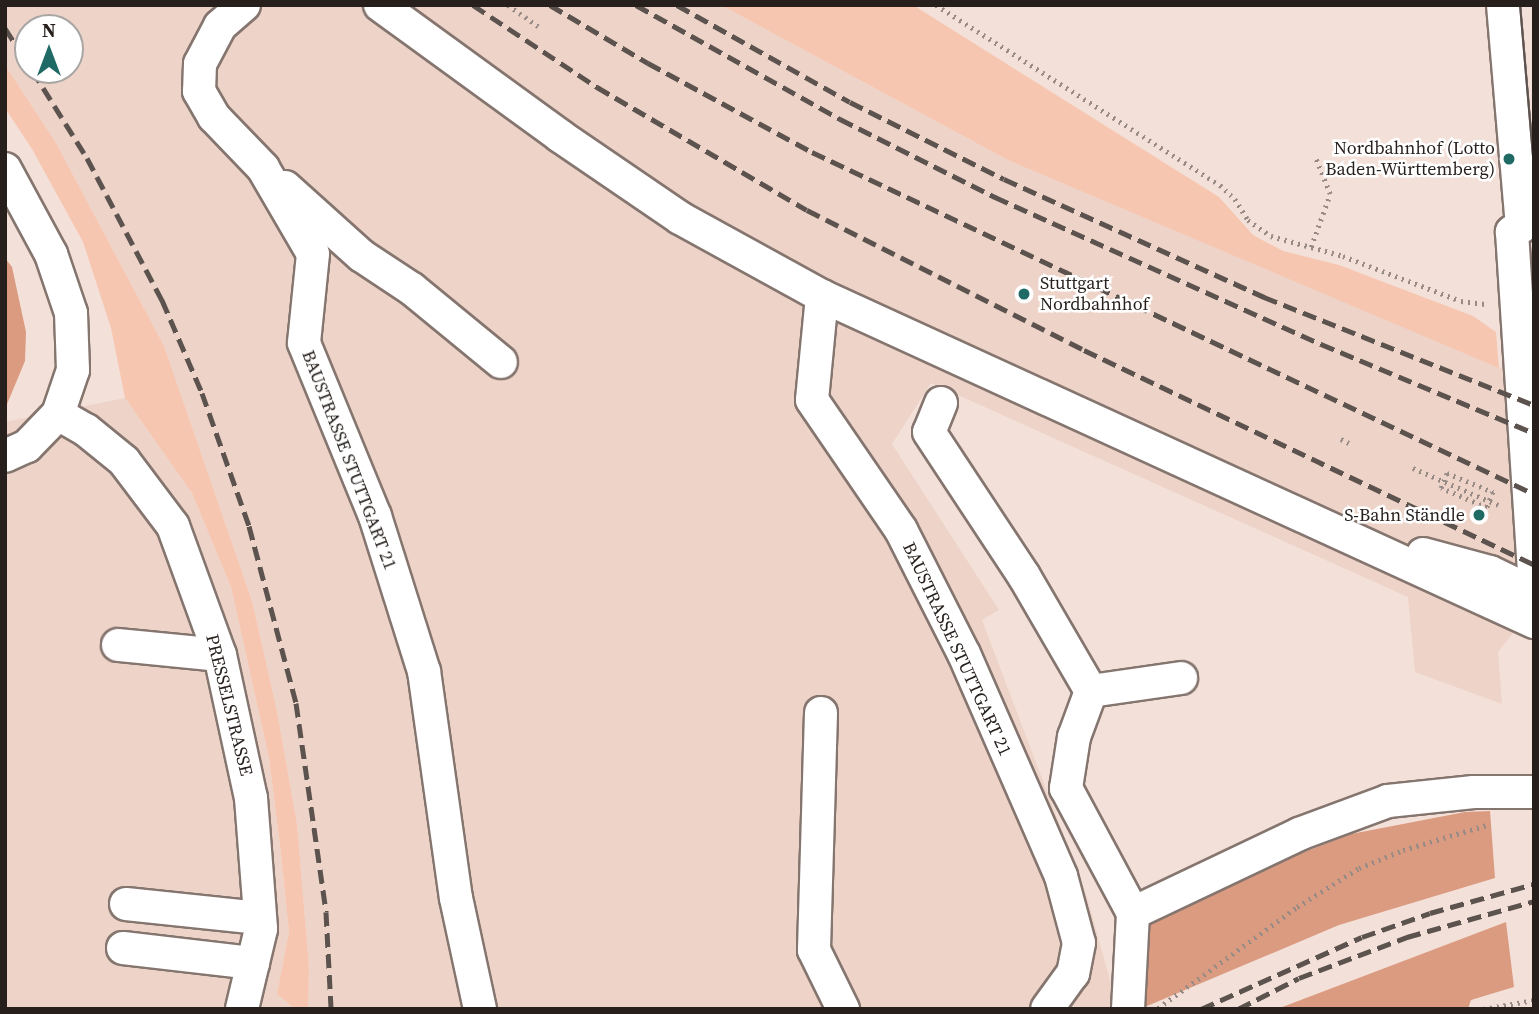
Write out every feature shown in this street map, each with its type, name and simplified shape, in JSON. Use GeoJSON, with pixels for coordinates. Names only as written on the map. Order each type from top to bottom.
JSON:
{"type":"FeatureCollection","features":[{"type":"Feature","properties":{"kind":"street","name":"BAUSTRASSE STUTTGART 21"},"geometry":{"type":"LineString","coordinates":[[244,5],[220,26],[200,64],[199,91],[214,117],[263,168],[362,256],[412,289],[501,362]]}},
{"type":"Feature","properties":{"kind":"street"},"geometry":{"type":"LineString","coordinates":[[380,5],[560,136],[680,218],[822,296],[1534,622]]}},
{"type":"Feature","properties":{"kind":"street"},"geometry":{"type":"LineString","coordinates":[[1503,5],[1523,232],[1516,303],[1534,571]]}},
{"type":"Feature","properties":{"kind":"street","name":"BAUSTRASSE STUTTGART 21"},"geometry":{"type":"LineString","coordinates":[[263,168],[313,254],[304,342],[375,516],[424,671],[456,898],[480,1009]]}},
{"type":"Feature","properties":{"kind":"street"},"geometry":{"type":"LineString","coordinates":[[5,169],[16,211],[51,254],[71,313],[73,370],[58,414],[27,446],[5,456]]}},
{"type":"Feature","properties":{"kind":"street","name":"BAUSTRASSE STUTTGART 21"},"geometry":{"type":"LineString","coordinates":[[822,296],[812,400],[901,530],[964,654],[1061,876],[1079,943],[1073,973],[1047,1009]]}},
{"type":"Feature","properties":{"kind":"street"},"geometry":{"type":"LineString","coordinates":[[941,402],[929,432],[1024,576],[1091,691]]}},
{"type":"Feature","properties":{"kind":"street","name":"PRESSELSTRASSE"},"geometry":{"type":"LineString","coordinates":[[58,414],[86,430],[124,461],[173,526],[220,655],[251,798],[261,929],[242,1009]]}},
{"type":"Feature","properties":{"kind":"street"},"geometry":{"type":"LineString","coordinates":[[1337,531],[1490,572],[1534,593]]}},
{"type":"Feature","properties":{"kind":"street"},"geometry":{"type":"LineString","coordinates":[[118,645],[220,655]]}},
{"type":"Feature","properties":{"kind":"street"},"geometry":{"type":"LineString","coordinates":[[1091,691],[1181,678]]}},
{"type":"Feature","properties":{"kind":"street"},"geometry":{"type":"LineString","coordinates":[[1091,691],[1074,737],[1066,788],[1133,913],[1128,1009]]}},
{"type":"Feature","properties":{"kind":"street"},"geometry":{"type":"LineString","coordinates":[[821,713],[814,950],[843,1009]]}},
{"type":"Feature","properties":{"kind":"street"},"geometry":{"type":"LineString","coordinates":[[1133,913],[1299,834],[1388,801],[1474,792],[1534,792]]}},
{"type":"Feature","properties":{"kind":"street"},"geometry":{"type":"LineString","coordinates":[[126,904],[259,918]]}},
{"type":"Feature","properties":{"kind":"street"},"geometry":{"type":"LineString","coordinates":[[123,948],[253,963]]}},
{"type":"Feature","properties":{"kind":"path"},"geometry":{"type":"LineString","coordinates":[[508,5],[538,26]]}},
{"type":"Feature","properties":{"kind":"path"},"geometry":{"type":"LineString","coordinates":[[936,5],[1220,185],[1235,199],[1248,220],[1271,236],[1311,247],[1461,301],[1484,305],[1516,303]]}},
{"type":"Feature","properties":{"kind":"path"},"geometry":{"type":"LineString","coordinates":[[1311,247],[1330,194],[1316,159]]}},
{"type":"Feature","properties":{"kind":"path"},"geometry":{"type":"LineString","coordinates":[[1341,439],[1349,443]]}},
{"type":"Feature","properties":{"kind":"path"},"geometry":{"type":"LineString","coordinates":[[1413,468],[1487,500]]}},
{"type":"Feature","properties":{"kind":"path"},"geometry":{"type":"LineString","coordinates":[[1447,473],[1493,492],[1487,508],[1441,488],[1447,473]]}},
{"type":"Feature","properties":{"kind":"path"},"geometry":{"type":"LineString","coordinates":[[1158,1009],[1297,907],[1359,868],[1403,850],[1491,823]]}},
{"type":"Feature","properties":{"kind":"path"},"geometry":{"type":"LineString","coordinates":[[1483,1009],[1534,1000]]}},
{"type":"Feature","properties":{"kind":"shaded area"},"geometry":{"type":"Polygon","coordinates":[[[5,5],[721,5],[1008,160],[1534,382],[1517,628],[1498,652],[1502,704],[1415,672],[1408,597],[931,383],[892,444],[999,610],[982,620],[1087,897],[1118,1009],[308,1009],[309,967],[297,824],[277,711],[252,601],[164,346],[56,143],[17,84],[84,84],[84,14],[14,14],[14,79],[5,65],[5,5]]]}},
{"type":"Feature","properties":{"kind":"shaded area"},"geometry":{"type":"Polygon","coordinates":[[[721,5],[913,5],[1219,197],[1253,235],[1283,251],[1339,265],[1473,316],[1496,332],[1499,368],[1008,160],[721,5]]]}},
{"type":"Feature","properties":{"kind":"shaded area"},"geometry":{"type":"Polygon","coordinates":[[[5,65],[14,79],[14,84],[17,84],[56,143],[164,346],[252,601],[277,711],[297,824],[309,967],[308,1009],[295,1009],[277,994],[289,932],[280,845],[269,758],[231,587],[192,493],[125,398],[111,328],[83,242],[32,149],[5,108],[5,65]]]}},
{"type":"Feature","properties":{"kind":"shaded area"},"geometry":{"type":"Polygon","coordinates":[[[5,258],[12,267],[26,332],[25,361],[5,409],[5,258]]]}},
{"type":"Feature","properties":{"kind":"shaded area"},"geometry":{"type":"Polygon","coordinates":[[[125,398],[192,493],[231,587],[269,758],[280,845],[289,932],[277,994],[295,1009],[5,1009],[5,422],[125,398]]]}},
{"type":"Feature","properties":{"kind":"shaded area"},"geometry":{"type":"Polygon","coordinates":[[[1490,811],[1495,878],[1339,925],[1140,1009],[1152,911],[1351,834],[1465,812],[1490,811]]]}},
{"type":"Feature","properties":{"kind":"shaded area"},"geometry":{"type":"Polygon","coordinates":[[[1506,922],[1514,987],[1471,1000],[1468,1009],[1277,1009],[1506,922]]]}},
{"type":"Feature","properties":{"kind":"tram line"},"geometry":{"type":"LineString","coordinates":[[1520,5],[1534,167]]}},
{"type":"Feature","properties":{"kind":"railway"},"geometry":{"type":"LineString","coordinates":[[473,5],[597,87],[807,210],[1084,350],[1534,565]]}},
{"type":"Feature","properties":{"kind":"railway"},"geometry":{"type":"LineString","coordinates":[[550,5],[648,63],[812,152],[1534,494]]}},
{"type":"Feature","properties":{"kind":"railway"},"geometry":{"type":"LineString","coordinates":[[636,5],[840,119],[995,197],[1321,344],[1534,433]]}},
{"type":"Feature","properties":{"kind":"railway"},"geometry":{"type":"LineString","coordinates":[[677,5],[850,102],[1004,179],[1264,297],[1534,405]]}},
{"type":"Feature","properties":{"kind":"railway"},"geometry":{"type":"LineString","coordinates":[[5,28],[14,42]]}},
{"type":"Feature","properties":{"kind":"railway"},"geometry":{"type":"LineString","coordinates":[[41,84],[87,158],[162,300],[202,393],[249,526],[296,703],[326,912],[331,1009]]}},
{"type":"Feature","properties":{"kind":"railway"},"geometry":{"type":"LineString","coordinates":[[1201,1009],[1362,937],[1430,913],[1534,884]]}},
{"type":"Feature","properties":{"kind":"railway"},"geometry":{"type":"LineString","coordinates":[[1238,1009],[1299,978],[1407,937],[1534,901]]}},
{"type":"Feature","properties":{"kind":"place","name":"Nordbahnhof (Lotto Baden-Württemberg)"},"geometry":{"type":"Point","coordinates":[1509,159]}},
{"type":"Feature","properties":{"kind":"place","name":"Stuttgart Nordbahnhof"},"geometry":{"type":"Point","coordinates":[1024,294]}},
{"type":"Feature","properties":{"kind":"place","name":"S-Bahn Ständle"},"geometry":{"type":"Point","coordinates":[1479,515]}}]}
